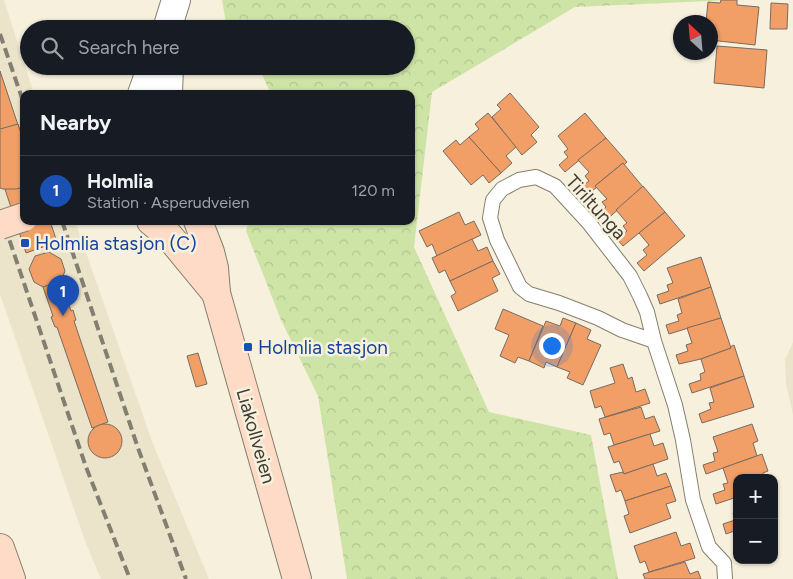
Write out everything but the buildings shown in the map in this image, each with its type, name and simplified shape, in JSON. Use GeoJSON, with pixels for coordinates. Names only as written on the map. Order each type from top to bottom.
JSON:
{"type":"FeatureCollection","features":[{"type":"Feature","properties":{"kind":"street"},"geometry":{"type":"LineString","coordinates":[[170,20],[176,0]]}},
{"type":"Feature","properties":{"kind":"street"},"geometry":{"type":"LineString","coordinates":[[143,90],[149,75]]}},
{"type":"Feature","properties":{"kind":"street"},"geometry":{"type":"LineString","coordinates":[[168,90],[169,75]]}},
{"type":"Feature","properties":{"kind":"street"},"geometry":{"type":"LineString","coordinates":[[0,226],[20,218]]}},
{"type":"Feature","properties":{"kind":"street","name":"Liakollveien"},"geometry":{"type":"LineString","coordinates":[[156,225],[168,236],[216,293]]}},
{"type":"Feature","properties":{"kind":"street","name":"Liakollveien"},"geometry":{"type":"LineString","coordinates":[[200,225],[210,252],[214,268],[216,293],[297,579]]}},
{"type":"Feature","properties":{"kind":"street"},"geometry":{"type":"LineString","coordinates":[[0,548],[11,579]]}},
{"type":"Feature","properties":{"kind":"lane","name":"Tiriltunga"},"geometry":{"type":"LineString","coordinates":[[654,341],[622,330],[567,306],[529,294],[520,287],[497,240],[490,218],[493,200],[502,189],[519,180],[536,177],[555,186],[571,202],[630,276],[647,312],[654,341],[675,405],[693,500],[709,547],[724,564],[725,579]]}},
{"type":"Feature","properties":{"kind":"shaded area"},"geometry":{"type":"Polygon","coordinates":[[[0,0],[4,0],[20,50],[20,75],[28,75],[33,90],[20,90],[20,225],[76,225],[153,444],[209,579],[101,579],[85,541],[0,294],[0,0]]]}},
{"type":"Feature","properties":{"kind":"shaded area"},"geometry":{"type":"Polygon","coordinates":[[[793,342],[793,415],[786,384],[785,360],[793,342]]]}},
{"type":"Feature","properties":{"kind":"green space"},"geometry":{"type":"Polygon","coordinates":[[[222,0],[731,0],[575,7],[432,92],[414,247],[489,412],[591,435],[618,579],[347,579],[318,396],[281,320],[246,231],[248,225],[415,225],[415,90],[269,90],[262,75],[415,75],[415,20],[225,20],[222,0]]]}},
{"type":"Feature","properties":{"kind":"railway"},"geometry":{"type":"LineString","coordinates":[[0,34],[20,92]]}},
{"type":"Feature","properties":{"kind":"railway"},"geometry":{"type":"LineString","coordinates":[[0,212],[86,467],[130,579]]}},
{"type":"Feature","properties":{"kind":"railway"},"geometry":{"type":"LineString","coordinates":[[63,225],[138,448],[186,579]]}},
{"type":"Feature","properties":{"kind":"place","name":"Holmlia stasjon (C)"},"geometry":{"type":"Point","coordinates":[25,243]}},
{"type":"Feature","properties":{"kind":"place","name":"Holmlia"},"geometry":{"type":"Point","coordinates":[63,316]}},
{"type":"Feature","properties":{"kind":"place","name":"Holmlia stasjon"},"geometry":{"type":"Point","coordinates":[248,347]}}]}
